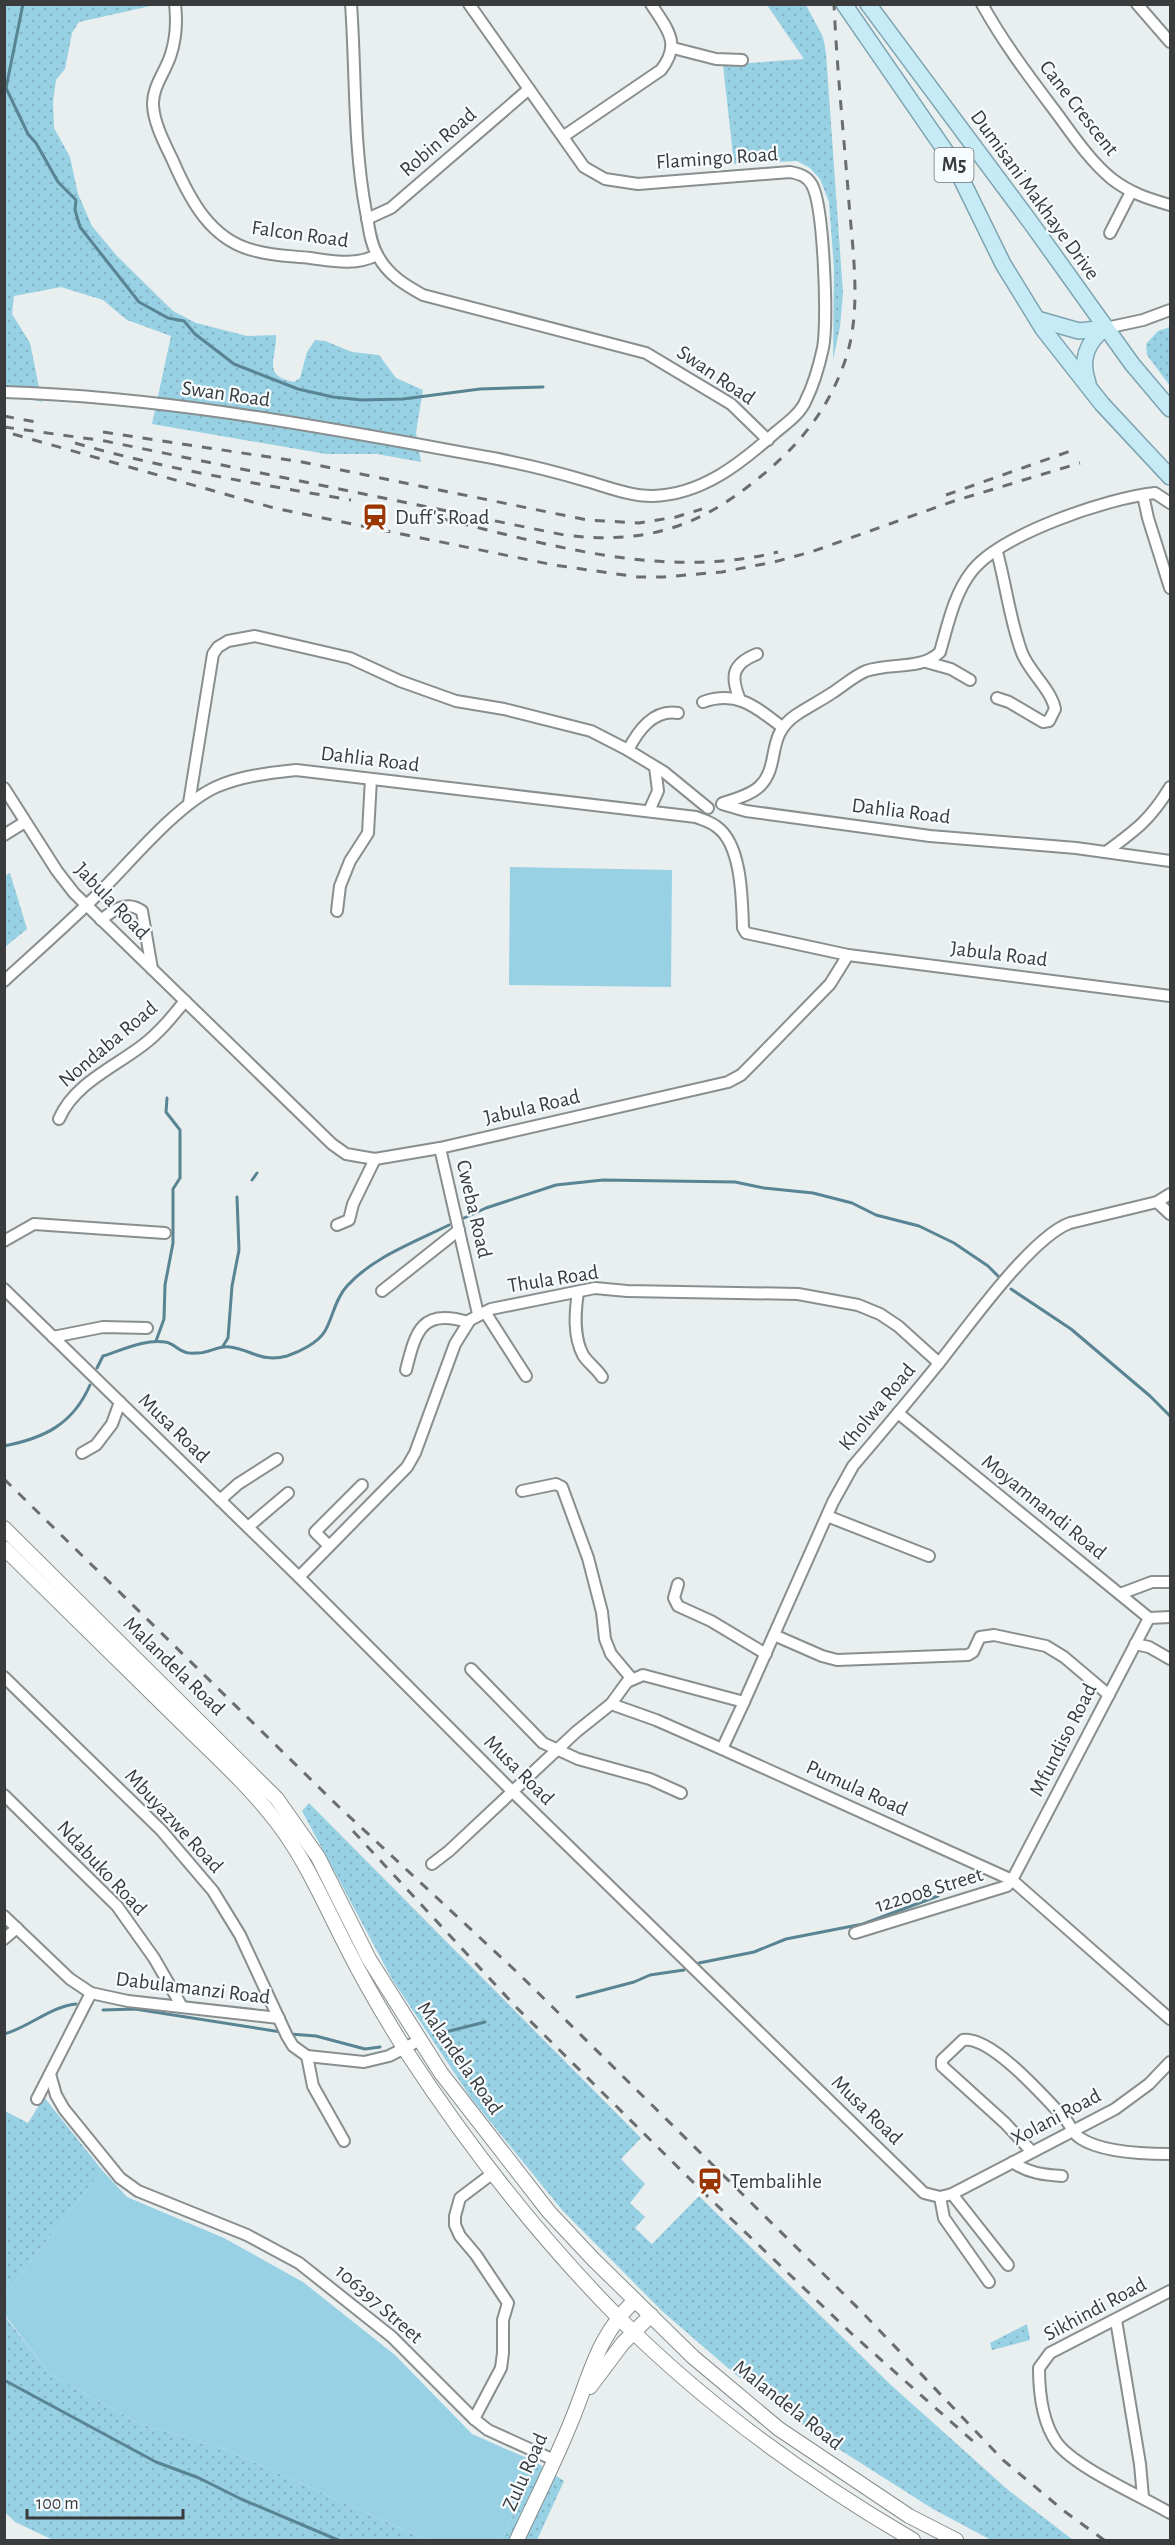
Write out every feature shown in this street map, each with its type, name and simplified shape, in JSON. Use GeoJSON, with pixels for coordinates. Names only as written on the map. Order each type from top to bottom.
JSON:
{"type":"FeatureCollection","features":[{"type":"Feature","properties":{"kind":"main road","name":"M5"},"geometry":{"type":"LineString","coordinates":[[844,4],[953,162],[1003,264],[1037,319],[1090,389],[1170,477]]}},
{"type":"Feature","properties":{"kind":"main road","name":"Dumisani Makhaye Drive"},"geometry":{"type":"LineString","coordinates":[[867,4],[1031,223],[1146,382],[1170,409]]}},
{"type":"Feature","properties":{"kind":"main road"},"geometry":{"type":"LineString","coordinates":[[1037,319],[1079,331],[1106,328]]}},
{"type":"Feature","properties":{"kind":"main road"},"geometry":{"type":"LineString","coordinates":[[1090,389],[1086,371],[1088,347],[1090,341],[1106,328]]}},
{"type":"Feature","properties":{"kind":"main road","name":"Malandela Road"},"geometry":{"type":"LineString","coordinates":[[5,1529],[278,1799],[318,1857],[369,1959],[420,2040],[454,2090],[549,2212],[693,2357],[779,2429],[909,2516],[956,2541]]}},
{"type":"Feature","properties":{"kind":"main road","name":"Malandela Road"},"geometry":{"type":"LineString","coordinates":[[4,1548],[246,1787],[276,1821],[306,1865],[347,1949],[405,2048],[493,2173],[557,2250],[618,2317],[774,2450],[913,2541]]}},
{"type":"Feature","properties":{"kind":"main road","name":"Zulu Road"},"geometry":{"type":"LineString","coordinates":[[517,2541],[571,2422],[595,2356],[608,2330],[635,2300]]}},
{"type":"Feature","properties":{"kind":"main road","name":"Zulu Road"},"geometry":{"type":"LineString","coordinates":[[571,2422],[600,2371],[651,2315]]}},
{"type":"Feature","properties":{"kind":"street","name":"Falcon Road"},"geometry":{"type":"LineString","coordinates":[[175,4],[175,37],[170,56],[156,87],[153,105],[157,122],[188,196],[206,221],[223,236],[256,252],[349,263],[376,255]]}},
{"type":"Feature","properties":{"kind":"street","name":"Swan Road"},"geometry":{"type":"LineString","coordinates":[[4,392],[112,399],[271,419],[523,464],[623,491],[652,496],[680,492],[706,483],[727,472],[768,440],[730,404],[646,353],[423,295],[404,284],[387,270],[376,255],[367,219],[360,172],[351,4]]}},
{"type":"Feature","properties":{"kind":"street","name":"Flamingo Road"},"geometry":{"type":"LineString","coordinates":[[469,4],[584,167],[605,179],[621,183],[790,172],[802,174],[811,183],[816,194],[823,252],[823,346],[815,378],[805,404],[768,440]]}},
{"type":"Feature","properties":{"kind":"street"},"geometry":{"type":"LineString","coordinates":[[564,136],[661,70],[667,62],[673,48],[666,27],[651,4]]}},
{"type":"Feature","properties":{"kind":"street","name":"Cane Crescent"},"geometry":{"type":"LineString","coordinates":[[982,4],[1000,37],[1080,145],[1110,178],[1131,192],[1170,205]]}},
{"type":"Feature","properties":{"kind":"street"},"geometry":{"type":"LineString","coordinates":[[1137,4],[1170,42]]}},
{"type":"Feature","properties":{"kind":"street"},"geometry":{"type":"LineString","coordinates":[[673,48],[716,59],[742,60]]}},
{"type":"Feature","properties":{"kind":"street","name":"Robin Road"},"geometry":{"type":"LineString","coordinates":[[367,219],[391,208],[530,89]]}},
{"type":"Feature","properties":{"kind":"street"},"geometry":{"type":"LineString","coordinates":[[1110,234],[1131,192]]}},
{"type":"Feature","properties":{"kind":"street"},"geometry":{"type":"LineString","coordinates":[[1106,328],[1143,320],[1170,310]]}},
{"type":"Feature","properties":{"kind":"street"},"geometry":{"type":"LineString","coordinates":[[926,662],[940,652],[963,586],[982,560],[1025,535],[1078,511],[1155,493],[1170,503]]}},
{"type":"Feature","properties":{"kind":"street"},"geometry":{"type":"LineString","coordinates":[[1143,495],[1170,588]]}},
{"type":"Feature","properties":{"kind":"street"},"geometry":{"type":"LineString","coordinates":[[997,552],[1022,652],[1032,672],[1054,702],[1055,710],[1049,721],[1043,722],[1009,702],[997,698]]}},
{"type":"Feature","properties":{"kind":"street"},"geometry":{"type":"LineString","coordinates":[[189,803],[213,654],[218,647],[228,641],[255,636],[350,658],[400,681],[456,701],[504,709],[591,731],[655,767],[708,808]]}},
{"type":"Feature","properties":{"kind":"street"},"geometry":{"type":"LineString","coordinates":[[740,700],[735,689],[736,670],[742,660],[757,654]]}},
{"type":"Feature","properties":{"kind":"street"},"geometry":{"type":"LineString","coordinates":[[696,817],[708,808],[750,793],[761,785],[771,762],[778,732],[782,727],[797,714],[863,673],[895,664],[926,662],[951,669],[969,680]]}},
{"type":"Feature","properties":{"kind":"street"},"geometry":{"type":"LineString","coordinates":[[703,702],[724,696],[740,700],[782,727]]}},
{"type":"Feature","properties":{"kind":"street"},"geometry":{"type":"LineString","coordinates":[[628,750],[645,724],[667,712],[678,712]]}},
{"type":"Feature","properties":{"kind":"street"},"geometry":{"type":"LineString","coordinates":[[649,812],[658,791],[655,767]]}},
{"type":"Feature","properties":{"kind":"street","name":"Dahlia Road"},"geometry":{"type":"LineString","coordinates":[[4,981],[87,906],[189,803],[225,784],[264,773],[296,770],[696,817],[721,830],[730,847],[741,880],[743,928],[746,933],[848,955]]}},
{"type":"Feature","properties":{"kind":"street"},"geometry":{"type":"LineString","coordinates":[[337,911],[340,886],[350,861],[368,833],[371,779]]}},
{"type":"Feature","properties":{"kind":"street"},"geometry":{"type":"LineString","coordinates":[[1106,852],[1140,827],[1152,815],[1170,786]]}},
{"type":"Feature","properties":{"kind":"street","name":"Jabula Road"},"geometry":{"type":"LineString","coordinates":[[4,788],[57,871],[87,906],[332,1144],[346,1154],[375,1159],[440,1148],[728,1082],[741,1075],[830,984],[848,955],[1170,996]]}},
{"type":"Feature","properties":{"kind":"street","name":"Dahlia Road"},"geometry":{"type":"LineString","coordinates":[[723,803],[746,811],[930,836],[1106,852],[1170,861]]}},
{"type":"Feature","properties":{"kind":"street"},"geometry":{"type":"LineString","coordinates":[[4,835],[25,822]]}},
{"type":"Feature","properties":{"kind":"street"},"geometry":{"type":"LineString","coordinates":[[101,920],[115,909],[129,906],[142,911],[152,969]]}},
{"type":"Feature","properties":{"kind":"street","name":"Nondaba Road"},"geometry":{"type":"LineString","coordinates":[[59,1119],[65,1105],[75,1093],[143,1045],[185,1001]]}},
{"type":"Feature","properties":{"kind":"street","name":"Cweba Road"},"geometry":{"type":"LineString","coordinates":[[440,1148],[459,1230],[482,1313],[526,1376]]}},
{"type":"Feature","properties":{"kind":"street"},"geometry":{"type":"LineString","coordinates":[[337,1225],[348,1220],[353,1204],[375,1159]]}},
{"type":"Feature","properties":{"kind":"street","name":"Kholwa Road"},"geometry":{"type":"LineString","coordinates":[[722,1749],[837,1493],[853,1466],[1017,1268],[1059,1227],[1156,1202],[1170,1194]]}},
{"type":"Feature","properties":{"kind":"street"},"geometry":{"type":"LineString","coordinates":[[1156,1202],[1170,1214]]}},
{"type":"Feature","properties":{"kind":"street"},"geometry":{"type":"LineString","coordinates":[[4,1241],[21,1229],[34,1224],[165,1233]]}},
{"type":"Feature","properties":{"kind":"street"},"geometry":{"type":"LineString","coordinates":[[382,1291],[459,1230]]}},
{"type":"Feature","properties":{"kind":"street","name":"Thula Road"},"geometry":{"type":"LineString","coordinates":[[299,1577],[406,1467],[415,1453],[454,1344],[468,1322],[482,1313],[595,1288],[627,1291],[798,1294],[858,1305],[880,1314],[898,1326],[939,1363]]}},
{"type":"Feature","properties":{"kind":"street","name":"Musa Road"},"geometry":{"type":"LineString","coordinates":[[4,1289],[299,1577],[514,1793],[924,2193],[940,2197]]}},
{"type":"Feature","properties":{"kind":"street"},"geometry":{"type":"LineString","coordinates":[[578,1292],[575,1323],[581,1348],[586,1359],[602,1377]]}},
{"type":"Feature","properties":{"kind":"street"},"geometry":{"type":"LineString","coordinates":[[406,1370],[418,1331],[427,1322],[441,1317],[468,1322]]}},
{"type":"Feature","properties":{"kind":"street"},"geometry":{"type":"LineString","coordinates":[[53,1337],[103,1327],[147,1328]]}},
{"type":"Feature","properties":{"kind":"street"},"geometry":{"type":"LineString","coordinates":[[82,1453],[96,1445],[112,1424],[120,1402]]}},
{"type":"Feature","properties":{"kind":"street","name":"Moyamnandi Road"},"geometry":{"type":"LineString","coordinates":[[898,1413],[1149,1618]]}},
{"type":"Feature","properties":{"kind":"street"},"geometry":{"type":"LineString","coordinates":[[220,1500],[238,1484],[277,1459]]}},
{"type":"Feature","properties":{"kind":"street"},"geometry":{"type":"LineString","coordinates":[[522,1491],[556,1484],[562,1487],[588,1558],[602,1611],[605,1639],[611,1654],[632,1678]]}},
{"type":"Feature","properties":{"kind":"street"},"geometry":{"type":"LineString","coordinates":[[329,1546],[315,1532],[362,1485]]}},
{"type":"Feature","properties":{"kind":"street"},"geometry":{"type":"LineString","coordinates":[[248,1527],[288,1493]]}},
{"type":"Feature","properties":{"kind":"street"},"geometry":{"type":"LineString","coordinates":[[827,1516],[929,1556]]}},
{"type":"Feature","properties":{"kind":"street"},"geometry":{"type":"LineString","coordinates":[[1120,1594],[1152,1581],[1170,1582]]}},
{"type":"Feature","properties":{"kind":"street"},"geometry":{"type":"LineString","coordinates":[[678,1584],[674,1598],[678,1606],[711,1621],[766,1654]]}},
{"type":"Feature","properties":{"kind":"street"},"geometry":{"type":"LineString","coordinates":[[1149,1618],[1170,1617]]}},
{"type":"Feature","properties":{"kind":"street","name":"Mfundiso Road"},"geometry":{"type":"LineString","coordinates":[[1012,1880],[1149,1618]]}},
{"type":"Feature","properties":{"kind":"street"},"geometry":{"type":"LineString","coordinates":[[774,1635],[837,1660],[968,1655],[974,1652],[980,1637],[994,1635],[1046,1646],[1064,1657],[1109,1695]]}},
{"type":"Feature","properties":{"kind":"street"},"geometry":{"type":"LineString","coordinates":[[1135,1644],[1149,1647],[1170,1659]]}},
{"type":"Feature","properties":{"kind":"street"},"geometry":{"type":"LineString","coordinates":[[471,1669],[543,1743],[578,1759],[650,1779],[681,1793]]}},
{"type":"Feature","properties":{"kind":"street"},"geometry":{"type":"LineString","coordinates":[[432,1864],[611,1704],[632,1678],[643,1675],[652,1676],[744,1702]]}},
{"type":"Feature","properties":{"kind":"street","name":"Mbuyazwe Road"},"geometry":{"type":"LineString","coordinates":[[4,1677],[187,1858],[213,1891],[240,1935],[279,2018]]}},
{"type":"Feature","properties":{"kind":"street","name":"Pumula Road"},"geometry":{"type":"LineString","coordinates":[[611,1704],[656,1720],[1012,1880],[1170,2019]]}},
{"type":"Feature","properties":{"kind":"street","name":"Ndabuko Road"},"geometry":{"type":"LineString","coordinates":[[4,1795],[117,1906],[154,1958],[181,2006]]}},
{"type":"Feature","properties":{"kind":"street","name":"122008 Street"},"geometry":{"type":"LineString","coordinates":[[855,1933],[998,1890],[1012,1880]]}},
{"type":"Feature","properties":{"kind":"street","name":"Dabulamanzi Road"},"geometry":{"type":"LineString","coordinates":[[4,1916],[70,1979],[91,1993],[128,2001],[279,2018],[293,2046],[307,2056]]}},
{"type":"Feature","properties":{"kind":"street"},"geometry":{"type":"LineString","coordinates":[[4,1939],[16,1928]]}},
{"type":"Feature","properties":{"kind":"street","name":"Dabulamanzi Road"},"geometry":{"type":"LineString","coordinates":[[37,2099],[91,1993]]}},
{"type":"Feature","properties":{"kind":"street"},"geometry":{"type":"LineString","coordinates":[[344,2141],[314,2086],[307,2056],[364,2062],[389,2056],[420,2040]]}},
{"type":"Feature","properties":{"kind":"street"},"geometry":{"type":"LineString","coordinates":[[1032,2152],[1005,2123],[942,2066],[942,2060],[963,2040],[976,2041],[988,2046],[1020,2074],[1086,2142],[1110,2149],[1147,2154],[1170,2154]]}},
{"type":"Feature","properties":{"kind":"street","name":"Xolani Road"},"geometry":{"type":"LineString","coordinates":[[952,2194],[1115,2109],[1137,2093],[1170,2062]]}},
{"type":"Feature","properties":{"kind":"street","name":"106397 Street"},"geometry":{"type":"LineString","coordinates":[[50,2074],[56,2095],[64,2109],[120,2178],[138,2191],[247,2235],[299,2263],[392,2337],[474,2419],[488,2430],[554,2460]]}},
{"type":"Feature","properties":{"kind":"street"},"geometry":{"type":"LineString","coordinates":[[1013,2162],[1021,2168],[1037,2173],[1062,2175]]}},
{"type":"Feature","properties":{"kind":"street"},"geometry":{"type":"LineString","coordinates":[[474,2419],[501,2368],[503,2320],[508,2303],[476,2255],[460,2236],[455,2225],[455,2216],[460,2198],[493,2173]]}},
{"type":"Feature","properties":{"kind":"street"},"geometry":{"type":"LineString","coordinates":[[989,2282],[944,2218],[940,2197],[952,2194],[1008,2265]]}},
{"type":"Feature","properties":{"kind":"street","name":"Sikhindi Road"},"geometry":{"type":"LineString","coordinates":[[1170,2291],[1050,2353],[1039,2368],[1041,2403],[1049,2428],[1057,2443],[1082,2464],[1170,2513]]}},
{"type":"Feature","properties":{"kind":"street"},"geometry":{"type":"LineString","coordinates":[[1116,2320],[1142,2473],[1143,2497]]}},
{"type":"Feature","properties":{"kind":"shaded area"},"geometry":{"type":"Polygon","coordinates":[[[4,5],[155,5],[79,22],[72,33],[65,69],[56,80],[53,102],[54,128],[70,157],[78,194],[92,226],[117,256],[173,311],[196,323],[247,336],[276,335],[274,371],[284,379],[294,382],[300,378],[307,352],[315,340],[325,341],[352,352],[379,355],[396,378],[423,390],[416,432],[421,462],[377,454],[326,454],[152,424],[171,336],[127,320],[103,300],[61,287],[14,296],[12,314],[30,343],[42,402],[5,393],[4,5]]]}},
{"type":"Feature","properties":{"kind":"shaded area"},"geometry":{"type":"Polygon","coordinates":[[[767,5],[806,5],[823,37],[826,53],[843,293],[840,327],[833,360],[834,269],[829,202],[820,179],[810,168],[797,161],[734,164],[723,65],[804,59],[767,5]]]}},
{"type":"Feature","properties":{"kind":"shaded area"},"geometry":{"type":"Polygon","coordinates":[[[1170,327],[1170,386],[1147,355],[1146,344],[1158,331],[1170,327]]]}},
{"type":"Feature","properties":{"kind":"shaded area"},"geometry":{"type":"Polygon","coordinates":[[[510,867],[672,870],[671,987],[509,985],[510,867]]]}},
{"type":"Feature","properties":{"kind":"shaded area"},"geometry":{"type":"Polygon","coordinates":[[[10,873],[27,929],[5,947],[5,876],[10,873]]]}},
{"type":"Feature","properties":{"kind":"shaded area"},"geometry":{"type":"Polygon","coordinates":[[[309,1803],[641,2138],[621,2159],[645,2184],[630,2203],[645,2217],[635,2228],[652,2244],[699,2196],[891,2385],[1007,2489],[1073,2540],[991,2540],[933,2509],[812,2432],[735,2374],[663,2312],[562,2210],[471,2098],[392,1979],[302,1811],[309,1803]]]}},
{"type":"Feature","properties":{"kind":"shaded area"},"geometry":{"type":"Polygon","coordinates":[[[44,2097],[102,2170],[5,2294],[5,2111],[28,2123],[44,2097]]]}},
{"type":"Feature","properties":{"kind":"shaded area"},"geometry":{"type":"Polygon","coordinates":[[[102,2170],[127,2197],[224,2238],[303,2282],[395,2355],[472,2434],[536,2462],[502,2540],[427,2540],[222,2448],[140,2424],[50,2374],[5,2315],[5,2294],[102,2170]]]}},
{"type":"Feature","properties":{"kind":"shaded area"},"geometry":{"type":"Polygon","coordinates":[[[4,2315],[50,2374],[140,2424],[222,2448],[427,2540],[53,2540],[15,2522],[5,2512],[4,2315]]]}},
{"type":"Feature","properties":{"kind":"shaded area"},"geometry":{"type":"Polygon","coordinates":[[[1027,2324],[1030,2340],[992,2350],[990,2343],[1027,2324]]]}},
{"type":"Feature","properties":{"kind":"shaded area"},"geometry":{"type":"Polygon","coordinates":[[[536,2462],[564,2481],[537,2540],[502,2540],[536,2462]]]}},
{"type":"Feature","properties":{"kind":"waterway"},"geometry":{"type":"LineString","coordinates":[[23,4],[6,88],[28,134],[36,143],[58,182],[76,200],[75,210],[80,227],[139,302],[168,318],[184,321],[195,334],[234,364],[298,389],[333,397],[362,400],[403,399],[480,389],[543,387]]}},
{"type":"Feature","properties":{"kind":"waterway"},"geometry":{"type":"LineString","coordinates":[[156,1341],[164,1319],[165,1285],[173,1243],[173,1189],[180,1178],[180,1130],[166,1112],[167,1098]]}},
{"type":"Feature","properties":{"kind":"waterway"},"geometry":{"type":"LineString","coordinates":[[252,1180],[257,1173]]}},
{"type":"Feature","properties":{"kind":"waterway"},"geometry":{"type":"LineString","coordinates":[[464,1218],[486,1208],[556,1185],[603,1180],[735,1182],[764,1188],[813,1193],[852,1203],[876,1215],[919,1226],[954,1243],[988,1266],[999,1277]]}},
{"type":"Feature","properties":{"kind":"waterway"},"geometry":{"type":"LineString","coordinates":[[223,1346],[228,1338],[232,1286],[239,1250],[237,1197]]}},
{"type":"Feature","properties":{"kind":"waterway"},"geometry":{"type":"LineString","coordinates":[[97,1368],[103,1356],[157,1341],[168,1343],[190,1353],[202,1353],[226,1347],[271,1358],[292,1354],[308,1346],[322,1335],[340,1297],[357,1276],[382,1258],[449,1225]]}},
{"type":"Feature","properties":{"kind":"waterway"},"geometry":{"type":"LineString","coordinates":[[1011,1289],[1071,1329],[1150,1396],[1170,1416]]}},
{"type":"Feature","properties":{"kind":"waterway"},"geometry":{"type":"LineString","coordinates":[[4,1446],[32,1439],[56,1427],[75,1410],[90,1385]]}},
{"type":"Feature","properties":{"kind":"waterway"},"geometry":{"type":"LineString","coordinates":[[699,1963],[754,1952],[786,1939],[863,1924],[938,1896]]}},
{"type":"Feature","properties":{"kind":"waterway"},"geometry":{"type":"LineString","coordinates":[[577,1997],[634,1982],[650,1975],[684,1970]]}},
{"type":"Feature","properties":{"kind":"waterway"},"geometry":{"type":"LineString","coordinates":[[4,2034],[57,2009],[76,2004]]}},
{"type":"Feature","properties":{"kind":"waterway"},"geometry":{"type":"LineString","coordinates":[[103,2010],[135,2009],[281,2032]]}},
{"type":"Feature","properties":{"kind":"waterway"},"geometry":{"type":"LineString","coordinates":[[434,2035],[485,2022]]}},
{"type":"Feature","properties":{"kind":"waterway"},"geometry":{"type":"LineString","coordinates":[[290,2034],[316,2036],[365,2049],[380,2047]]}},
{"type":"Feature","properties":{"kind":"waterway"},"geometry":{"type":"LineString","coordinates":[[4,2380],[156,2462],[199,2478],[241,2499],[338,2540]]}},
{"type":"Feature","properties":{"kind":"railway"},"geometry":{"type":"LineString","coordinates":[[4,427],[105,441],[564,535],[591,537],[640,535],[663,531],[706,513],[750,485],[795,445],[828,398],[845,361],[850,342],[855,283],[834,4]]}},
{"type":"Feature","properties":{"kind":"railway"},"geometry":{"type":"LineString","coordinates":[[4,416],[41,423]]}},
{"type":"Feature","properties":{"kind":"railway"},"geometry":{"type":"LineString","coordinates":[[103,432],[302,462],[587,520],[639,523],[676,517],[702,509]]}},
{"type":"Feature","properties":{"kind":"railway"},"geometry":{"type":"LineString","coordinates":[[13,434],[274,508],[554,565],[638,577],[722,572],[774,562],[811,552],[954,501],[1080,463]]}},
{"type":"Feature","properties":{"kind":"railway"},"geometry":{"type":"LineString","coordinates":[[75,443],[177,468],[351,500]]}},
{"type":"Feature","properties":{"kind":"railway"},"geometry":{"type":"LineString","coordinates":[[946,495],[1076,449]]}},
{"type":"Feature","properties":{"kind":"railway"},"geometry":{"type":"LineString","coordinates":[[439,518],[565,548],[650,561],[735,560],[778,552]]}},
{"type":"Feature","properties":{"kind":"railway"},"geometry":{"type":"LineString","coordinates":[[4,1479],[338,1806],[519,1974],[862,2312],[1003,2460],[1064,2511],[1104,2540]]}},
{"type":"Feature","properties":{"kind":"railway"},"geometry":{"type":"LineString","coordinates":[[353,1831],[517,2008],[702,2191],[852,2334],[975,2443]]}},
{"type":"Feature","properties":{"kind":"place","name":"Duff's Road"},"geometry":{"type":"Point","coordinates":[375,517]}},
{"type":"Feature","properties":{"kind":"place","name":"Tembalihle"},"geometry":{"type":"Point","coordinates":[710,2181]}}]}
